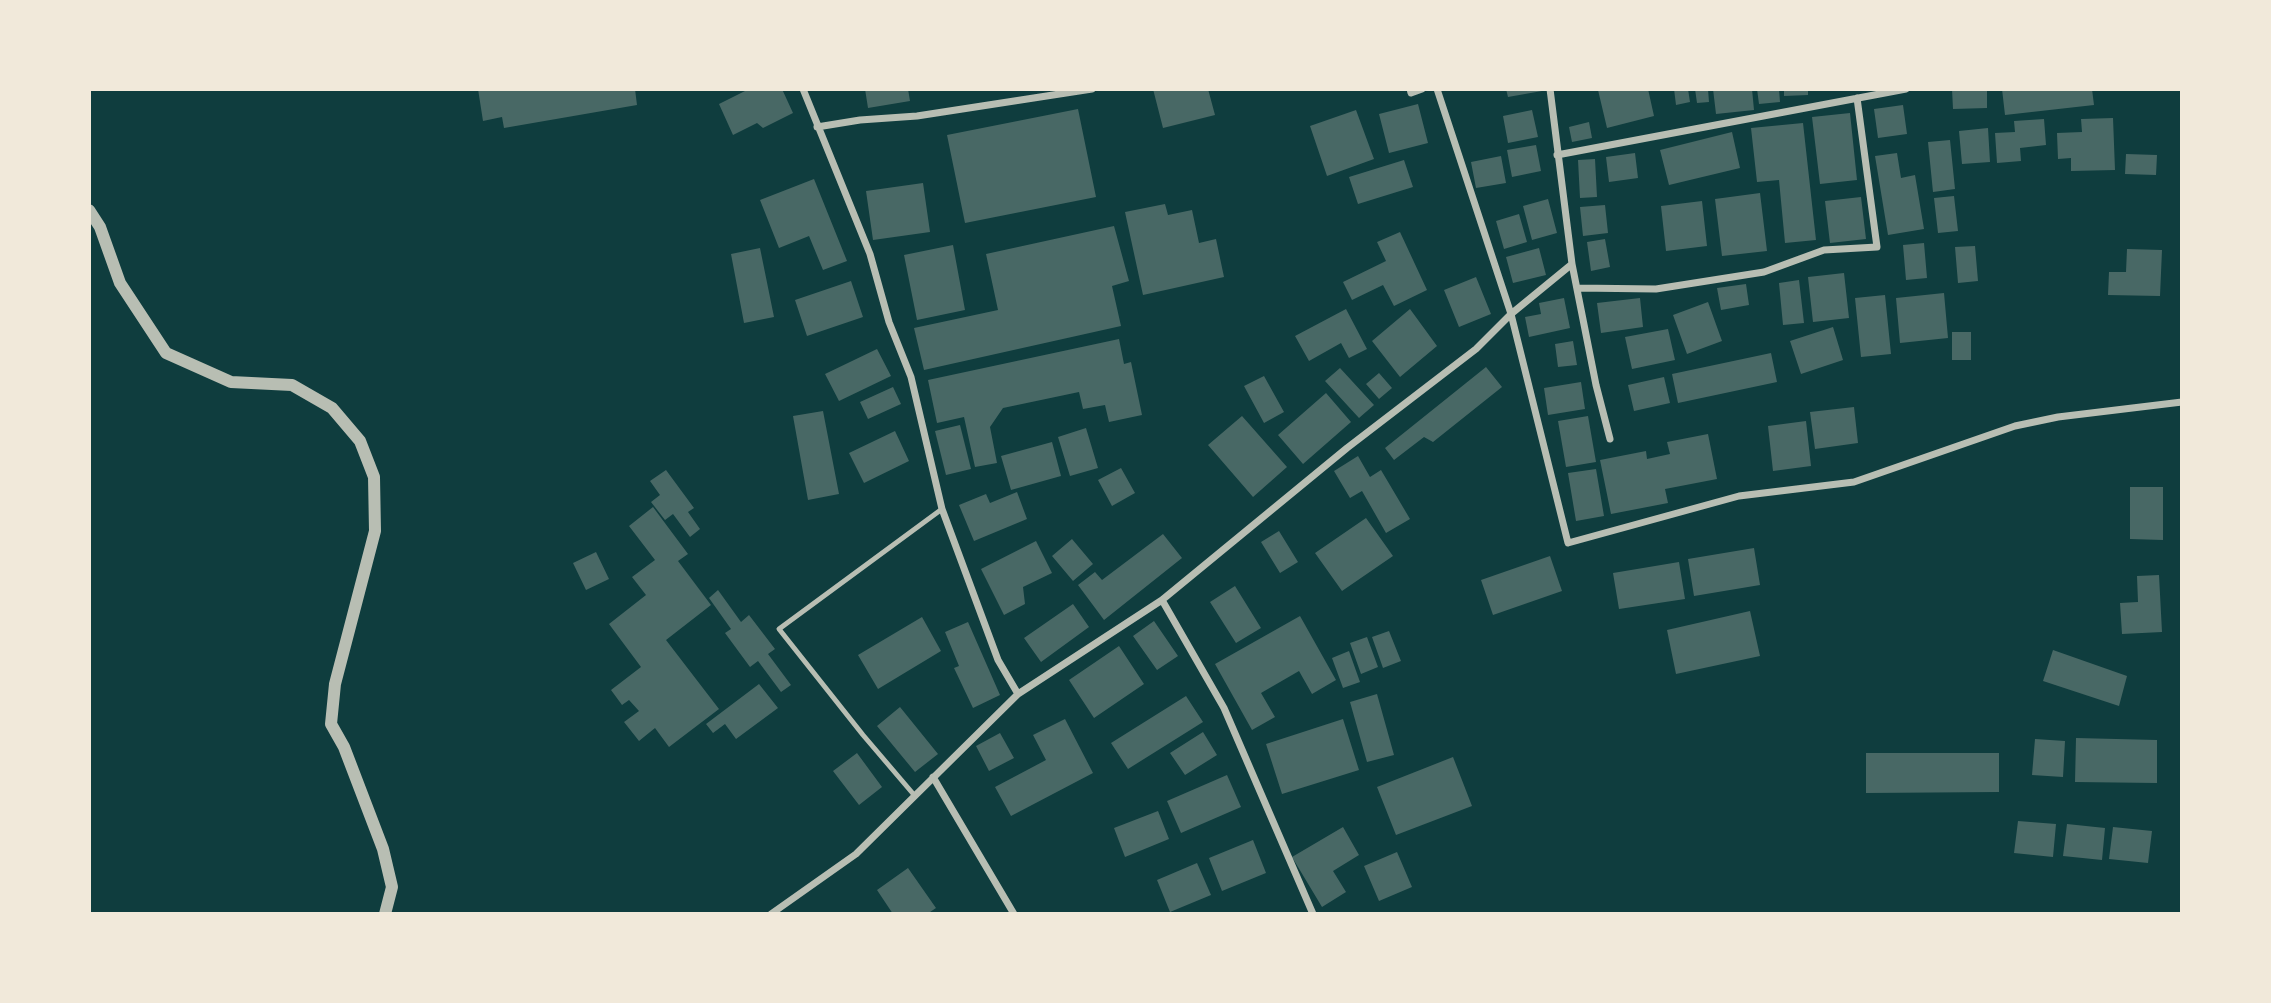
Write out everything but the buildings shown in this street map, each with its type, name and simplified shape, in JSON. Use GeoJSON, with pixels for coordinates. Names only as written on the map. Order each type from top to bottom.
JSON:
{"type":"FeatureCollection","features":[{"type":"Feature","properties":{"kind":"street"},"geometry":{"type":"LineString","coordinates":[[803,89],[870,254],[889,322],[911,377],[942,509],[998,660],[1018,694]]}},
{"type":"Feature","properties":{"kind":"street"},"geometry":{"type":"LineString","coordinates":[[817,127],[860,120],[917,116],[1093,89]]}},
{"type":"Feature","properties":{"kind":"street"},"geometry":{"type":"LineString","coordinates":[[1410,89],[1411,93],[1422,89]]}},
{"type":"Feature","properties":{"kind":"street"},"geometry":{"type":"LineString","coordinates":[[1437,89],[1511,314],[1567,543],[1740,496],[1854,482],[2015,426],[2058,417],[2182,402]]}},
{"type":"Feature","properties":{"kind":"street"},"geometry":{"type":"LineString","coordinates":[[1550,89],[1572,264],[1596,385],[1610,439]]}},
{"type":"Feature","properties":{"kind":"street"},"geometry":{"type":"LineString","coordinates":[[1557,155],[1906,89]]}},
{"type":"Feature","properties":{"kind":"street"},"geometry":{"type":"LineString","coordinates":[[1577,288],[1656,289],[1764,272],[1824,250],[1877,247],[1857,98]]}},
{"type":"Feature","properties":{"kind":"street"},"geometry":{"type":"LineString","coordinates":[[89,210],[100,227],[120,282],[166,353],[230,382],[292,385],[332,408],[360,440],[374,477],[375,531],[335,684],[331,724],[344,747],[383,849],[391,887],[385,914]]}},
{"type":"Feature","properties":{"kind":"street"},"geometry":{"type":"LineString","coordinates":[[771,914],[856,854],[1018,694],[1162,600],[1347,448],[1476,349],[1511,314],[1572,264]]}},
{"type":"Feature","properties":{"kind":"street"},"geometry":{"type":"LineString","coordinates":[[1162,600],[1224,708],[1313,914]]}},
{"type":"Feature","properties":{"kind":"street"},"geometry":{"type":"LineString","coordinates":[[933,777],[1014,914]]}},
{"type":"Feature","properties":{"kind":"lane"},"geometry":{"type":"LineString","coordinates":[[915,796],[779,629],[942,509]]}}]}
